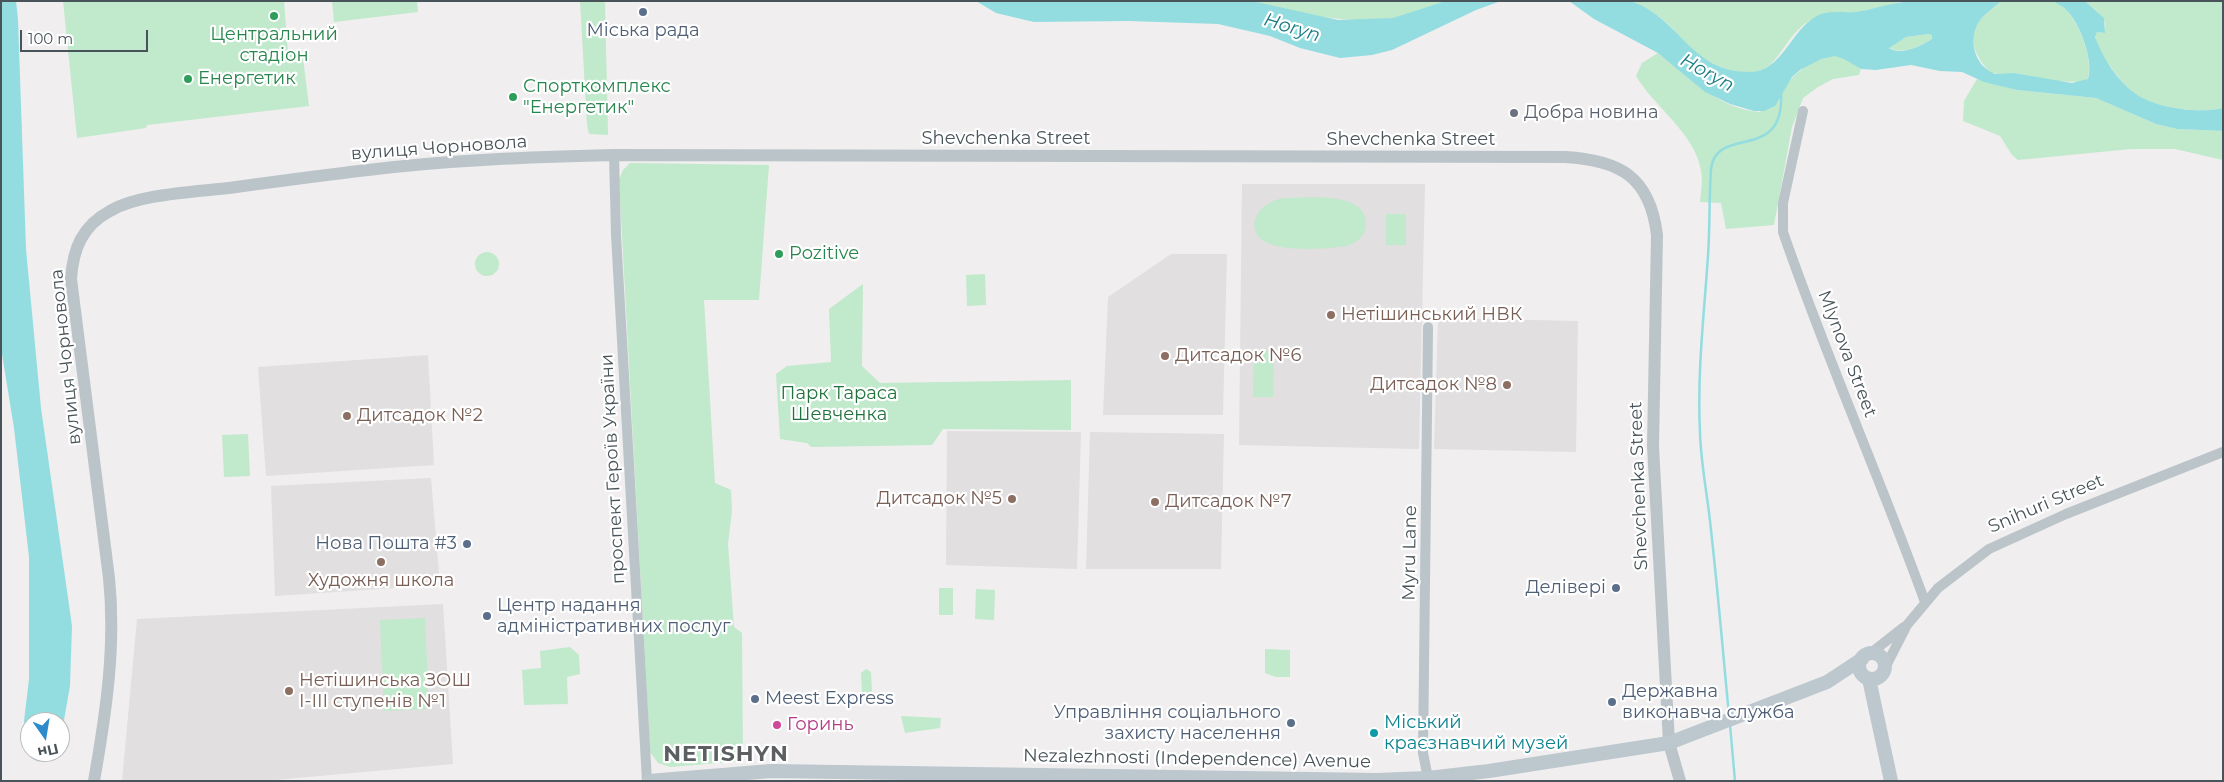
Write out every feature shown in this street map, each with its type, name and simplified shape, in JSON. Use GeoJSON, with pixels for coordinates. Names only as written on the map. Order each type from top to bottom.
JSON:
{"type":"FeatureCollection","features":[{"type":"Feature","properties":{"kind":"main road"},"geometry":{"type":"LineString","coordinates":[[1874,704],[1885,668],[1879,655],[1866,656],[1860,667],[1866,677],[1874,704],[1891,781]]}},
{"type":"Feature","properties":{"kind":"main road","name":"Snihuri Street"},"geometry":{"type":"LineString","coordinates":[[1699,732],[1765,708],[1827,682],[1866,656]]}},
{"type":"Feature","properties":{"kind":"main road"},"geometry":{"type":"LineString","coordinates":[[1866,677],[1876,678],[1885,668]]}},
{"type":"Feature","properties":{"kind":"main road","name":"Snihuri Street"},"geometry":{"type":"LineString","coordinates":[[1827,682],[1866,677]]}},
{"type":"Feature","properties":{"kind":"main road","name":"Nezalezhnosti (Independence) Avenue"},"geometry":{"type":"LineString","coordinates":[[648,781],[721,777],[771,771],[1376,780],[1443,779],[1669,743],[1699,732]]}},
{"type":"Feature","properties":{"kind":"street","name":"Mlynova Street"},"geometry":{"type":"LineString","coordinates":[[1803,111],[1783,203],[1783,232],[1852,415],[1890,506],[1925,602]]}},
{"type":"Feature","properties":{"kind":"street","name":"Shevchenka Street"},"geometry":{"type":"LineString","coordinates":[[614,155],[1565,157],[1593,159],[1612,165],[1625,173],[1642,190],[1654,218],[1657,235],[1653,446],[1669,743],[1680,781]]}},
{"type":"Feature","properties":{"kind":"street","name":"вулиця Чорновола"},"geometry":{"type":"LineString","coordinates":[[94,781],[111,666],[112,627],[108,569],[72,279],[72,259],[78,242],[86,229],[98,218],[121,205],[194,192],[368,170],[464,162],[614,155]]}},
{"type":"Feature","properties":{"kind":"street","name":"проспект Героїв України"},"geometry":{"type":"LineString","coordinates":[[614,155],[616,235],[648,781]]}},
{"type":"Feature","properties":{"kind":"street","name":"Myru Lane"},"geometry":{"type":"LineString","coordinates":[[1428,327],[1428,500],[1423,752],[1428,778]]}},
{"type":"Feature","properties":{"kind":"street","name":"Snihuri Street"},"geometry":{"type":"LineString","coordinates":[[1885,668],[1907,625],[1925,602],[1953,575],[1989,549],[2008,539],[2223,452]]}},
{"type":"Feature","properties":{"kind":"street","name":"Snihuri Street"},"geometry":{"type":"LineString","coordinates":[[1866,656],[1907,625]]}},
{"type":"Feature","properties":{"kind":"shaded area","name":"Нетішинський НВК"},"geometry":{"type":"Polygon","coordinates":[[[1242,184],[1425,184],[1419,449],[1239,445],[1242,184]]]}},
{"type":"Feature","properties":{"kind":"shaded area","name":"Дитсадок №6"},"geometry":{"type":"Polygon","coordinates":[[[1171,254],[1227,254],[1223,415],[1103,415],[1108,297],[1171,254]]]}},
{"type":"Feature","properties":{"kind":"shaded area","name":"Дитсадок №8"},"geometry":{"type":"Polygon","coordinates":[[[1438,318],[1578,321],[1576,452],[1434,449],[1438,318]]]}},
{"type":"Feature","properties":{"kind":"shaded area","name":"Дитсадок №2"},"geometry":{"type":"Polygon","coordinates":[[[428,355],[434,465],[266,476],[258,367],[428,355]]]}},
{"type":"Feature","properties":{"kind":"shaded area","name":"Дитсадок №5"},"geometry":{"type":"Polygon","coordinates":[[[947,431],[1081,432],[1077,569],[946,565],[947,431]]]}},
{"type":"Feature","properties":{"kind":"shaded area","name":"Дитсадок №7"},"geometry":{"type":"Polygon","coordinates":[[[1090,432],[1224,434],[1221,569],[1086,569],[1090,432]]]}},
{"type":"Feature","properties":{"kind":"shaded area"},"geometry":{"type":"Polygon","coordinates":[[[431,478],[440,585],[275,596],[271,486],[431,478]]]}},
{"type":"Feature","properties":{"kind":"shaded area","name":"Нетішинська ЗОШ І-ІІІ ступенів №1"},"geometry":{"type":"Polygon","coordinates":[[[443,604],[453,764],[264,781],[122,781],[137,619],[443,604]]]}},
{"type":"Feature","properties":{"kind":"green space","name":"Енергетик"},"geometry":{"type":"Polygon","coordinates":[[[63,1],[284,1],[288,52],[302,50],[309,106],[147,125],[146,128],[77,138],[63,1]]]}},
{"type":"Feature","properties":{"kind":"green space"},"geometry":{"type":"Polygon","coordinates":[[[332,1],[417,1],[418,12],[334,22],[332,1]]]}},
{"type":"Feature","properties":{"kind":"green space"},"geometry":{"type":"Polygon","coordinates":[[[580,1],[605,1],[608,135],[589,134],[587,125],[580,1]]]}},
{"type":"Feature","properties":{"kind":"green space"},"geometry":{"type":"Polygon","coordinates":[[[1252,1],[1446,1],[1422,11],[1398,17],[1374,20],[1349,20],[1300,13],[1252,1]]]}},
{"type":"Feature","properties":{"kind":"green space"},"geometry":{"type":"Polygon","coordinates":[[[1631,1],[1904,1],[1868,10],[1829,13],[1814,18],[1800,28],[1774,61],[1764,69],[1752,73],[1735,71],[1704,59],[1661,18],[1631,1]]]}},
{"type":"Feature","properties":{"kind":"green space"},"geometry":{"type":"Polygon","coordinates":[[[2001,1],[2051,1],[2060,5],[2068,12],[2075,22],[2086,46],[2089,70],[2088,79],[2082,82],[2056,81],[2014,73],[2007,75],[1991,73],[1977,55],[1973,41],[1976,26],[1980,19],[2001,1]]]}},
{"type":"Feature","properties":{"kind":"green space"},"geometry":{"type":"Polygon","coordinates":[[[2085,1],[2223,1],[2223,108],[2189,110],[2164,106],[2142,98],[2133,92],[2116,74],[2100,50],[2095,35],[2097,32],[2103,33],[2105,28],[2104,19],[2085,1]]]}},
{"type":"Feature","properties":{"kind":"green space"},"geometry":{"type":"Polygon","coordinates":[[[1932,35],[1932,39],[1910,49],[1899,51],[1889,47],[1906,37],[1932,35]]]}},
{"type":"Feature","properties":{"kind":"green space"},"geometry":{"type":"Polygon","coordinates":[[[1658,53],[1717,98],[1745,110],[1760,112],[1796,74],[1818,59],[1830,56],[1841,57],[1861,69],[1859,75],[1833,79],[1803,98],[1792,127],[1774,225],[1726,229],[1721,203],[1700,202],[1701,171],[1691,145],[1636,76],[1642,63],[1658,53]]]}},
{"type":"Feature","properties":{"kind":"green space"},"geometry":{"type":"Polygon","coordinates":[[[1977,79],[2017,90],[2096,98],[2156,124],[2177,129],[2223,131],[2223,160],[2175,149],[2131,149],[2018,160],[2012,155],[2000,136],[1963,121],[1964,101],[1977,79]]]}},
{"type":"Feature","properties":{"kind":"green space"},"geometry":{"type":"Polygon","coordinates":[[[630,163],[769,165],[759,300],[704,300],[715,483],[731,490],[732,511],[728,544],[734,627],[742,633],[743,761],[670,767],[658,763],[650,752],[619,180],[623,170],[630,163]]]}},
{"type":"Feature","properties":{"kind":"green space"},"geometry":{"type":"Polygon","coordinates":[[[1320,197],[1346,201],[1356,206],[1363,213],[1366,228],[1363,235],[1347,246],[1299,249],[1281,247],[1263,241],[1257,234],[1255,227],[1255,220],[1259,212],[1274,201],[1285,198],[1320,197]]]}},
{"type":"Feature","properties":{"kind":"green space"},"geometry":{"type":"Polygon","coordinates":[[[1386,214],[1406,214],[1406,245],[1386,245],[1386,214]]]}},
{"type":"Feature","properties":{"kind":"green space"},"geometry":{"type":"Polygon","coordinates":[[[487,252],[496,255],[499,264],[496,273],[487,276],[478,273],[475,264],[478,255],[487,252]]]}},
{"type":"Feature","properties":{"kind":"green space"},"geometry":{"type":"Polygon","coordinates":[[[985,274],[986,305],[967,306],[966,275],[985,274]]]}},
{"type":"Feature","properties":{"kind":"green space","name":"Парк Тараса Шевченка"},"geometry":{"type":"Polygon","coordinates":[[[863,284],[862,366],[880,383],[1071,380],[1071,430],[943,429],[932,445],[811,447],[807,443],[780,439],[776,374],[787,366],[831,362],[829,309],[863,284]]]}},
{"type":"Feature","properties":{"kind":"green space"},"geometry":{"type":"Polygon","coordinates":[[[1254,350],[1274,351],[1273,397],[1253,397],[1254,350]]]}},
{"type":"Feature","properties":{"kind":"green space"},"geometry":{"type":"Polygon","coordinates":[[[248,434],[250,476],[224,477],[222,435],[248,434]]]}},
{"type":"Feature","properties":{"kind":"green space"},"geometry":{"type":"Polygon","coordinates":[[[939,588],[953,588],[953,615],[939,615],[939,588]]]}},
{"type":"Feature","properties":{"kind":"green space"},"geometry":{"type":"Polygon","coordinates":[[[976,589],[995,590],[994,620],[975,619],[976,589]]]}},
{"type":"Feature","properties":{"kind":"green space"},"geometry":{"type":"Polygon","coordinates":[[[425,618],[429,709],[384,711],[380,620],[425,618]]]}},
{"type":"Feature","properties":{"kind":"green space"},"geometry":{"type":"Polygon","coordinates":[[[570,647],[579,655],[580,674],[567,677],[568,704],[524,705],[522,670],[541,668],[540,651],[570,647]]]}},
{"type":"Feature","properties":{"kind":"green space"},"geometry":{"type":"Polygon","coordinates":[[[1265,649],[1290,650],[1290,677],[1276,677],[1265,673],[1265,649]]]}},
{"type":"Feature","properties":{"kind":"green space"},"geometry":{"type":"Polygon","coordinates":[[[866,669],[871,672],[872,692],[866,695],[862,693],[861,673],[866,669]]]}},
{"type":"Feature","properties":{"kind":"green space"},"geometry":{"type":"Polygon","coordinates":[[[901,716],[941,718],[940,728],[905,733],[901,716]]]}},
{"type":"Feature","properties":{"kind":"water"},"geometry":{"type":"Polygon","coordinates":[[[1,1],[16,1],[26,249],[41,408],[72,626],[70,686],[65,712],[25,712],[29,679],[29,557],[14,428],[1,348],[1,1]]]}},
{"type":"Feature","properties":{"kind":"water","name":"Horyn"},"geometry":{"type":"Polygon","coordinates":[[[976,1],[1252,1],[1338,20],[1393,18],[1446,1],[1501,1],[1476,10],[1392,50],[1372,55],[1340,58],[1300,48],[1270,36],[1218,24],[1128,21],[1034,22],[996,13],[976,1]]]}},
{"type":"Feature","properties":{"kind":"water","name":"Horyn"},"geometry":{"type":"Polygon","coordinates":[[[1569,1],[1633,2],[1663,20],[1699,54],[1713,63],[1730,70],[1750,72],[1761,70],[1770,65],[1808,22],[1821,14],[1855,12],[1903,2],[2001,1],[1982,17],[1976,27],[1973,43],[1982,65],[1995,74],[2014,73],[2072,83],[2088,79],[2089,63],[2087,53],[2076,23],[2063,7],[2053,1],[2085,1],[2104,18],[2105,33],[2097,32],[2095,37],[2111,68],[2129,89],[2144,99],[2166,106],[2190,110],[2223,108],[2223,131],[2177,129],[2156,124],[2096,98],[2017,90],[1984,82],[1962,72],[1940,71],[1911,65],[1876,70],[1861,69],[1835,56],[1821,59],[1800,70],[1792,77],[1775,106],[1764,111],[1754,111],[1730,104],[1705,92],[1658,53],[1594,19],[1569,1]],[[1932,35],[1906,37],[1889,48],[1905,51],[1932,39],[1932,35]]]}},
{"type":"Feature","properties":{"kind":"waterway"},"geometry":{"type":"LineString","coordinates":[[1729,715],[1710,518],[1702,458],[1699,411],[1700,366],[1709,245],[1711,169],[1716,156],[1725,148],[1762,136],[1772,128],[1779,115],[1781,93]]}},
{"type":"Feature","properties":{"kind":"waterway"},"geometry":{"type":"LineString","coordinates":[[1730,725],[1735,781]]}},
{"type":"Feature","properties":{"kind":"place","name":"Міська рада"},"geometry":{"type":"Point","coordinates":[643,12]}},
{"type":"Feature","properties":{"kind":"place","name":"Центральний стадіон"},"geometry":{"type":"Point","coordinates":[274,16]}},
{"type":"Feature","properties":{"kind":"place","name":"Енергетик"},"geometry":{"type":"Point","coordinates":[188,79]}},
{"type":"Feature","properties":{"kind":"place","name":"Спорткомплекс \"Енергетик\""},"geometry":{"type":"Point","coordinates":[513,97]}},
{"type":"Feature","properties":{"kind":"place","name":"Добра новина"},"geometry":{"type":"Point","coordinates":[1514,113]}},
{"type":"Feature","properties":{"kind":"place","name":"Pozitive"},"geometry":{"type":"Point","coordinates":[779,254]}},
{"type":"Feature","properties":{"kind":"place","name":"Нетішинський НВК"},"geometry":{"type":"Point","coordinates":[1331,315]}},
{"type":"Feature","properties":{"kind":"place","name":"Дитсадок №6"},"geometry":{"type":"Point","coordinates":[1165,356]}},
{"type":"Feature","properties":{"kind":"place","name":"Дитсадок №8"},"geometry":{"type":"Point","coordinates":[1507,385]}},
{"type":"Feature","properties":{"kind":"place","name":"Дитсадок №2"},"geometry":{"type":"Point","coordinates":[347,416]}},
{"type":"Feature","properties":{"kind":"place","name":"Дитсадок №5"},"geometry":{"type":"Point","coordinates":[1012,499]}},
{"type":"Feature","properties":{"kind":"place","name":"Дитсадок №7"},"geometry":{"type":"Point","coordinates":[1155,502]}},
{"type":"Feature","properties":{"kind":"place","name":"Нова Пошта #3"},"geometry":{"type":"Point","coordinates":[467,544]}},
{"type":"Feature","properties":{"kind":"place","name":"Художня школа"},"geometry":{"type":"Point","coordinates":[381,562]}},
{"type":"Feature","properties":{"kind":"place","name":"Делівері"},"geometry":{"type":"Point","coordinates":[1616,588]}},
{"type":"Feature","properties":{"kind":"place","name":"Центр надання адміністративних послуг"},"geometry":{"type":"Point","coordinates":[487,616]}},
{"type":"Feature","properties":{"kind":"place","name":"Нетішинська ЗОШ І-ІІІ ступенів №1"},"geometry":{"type":"Point","coordinates":[289,691]}},
{"type":"Feature","properties":{"kind":"place","name":"Meest Express"},"geometry":{"type":"Point","coordinates":[755,699]}},
{"type":"Feature","properties":{"kind":"place","name":"Державна виконавча служба"},"geometry":{"type":"Point","coordinates":[1612,702]}},
{"type":"Feature","properties":{"kind":"place","name":"Управління соціального захисту населення"},"geometry":{"type":"Point","coordinates":[1291,723]}},
{"type":"Feature","properties":{"kind":"place","name":"Горинь"},"geometry":{"type":"Point","coordinates":[777,725]}},
{"type":"Feature","properties":{"kind":"place","name":"Міський краєзнавчий музей"},"geometry":{"type":"Point","coordinates":[1374,733]}},
{"type":"Feature","properties":{"kind":"district","name":"NETISHYN"},"geometry":{"type":"Point","coordinates":[726,755]}}]}
